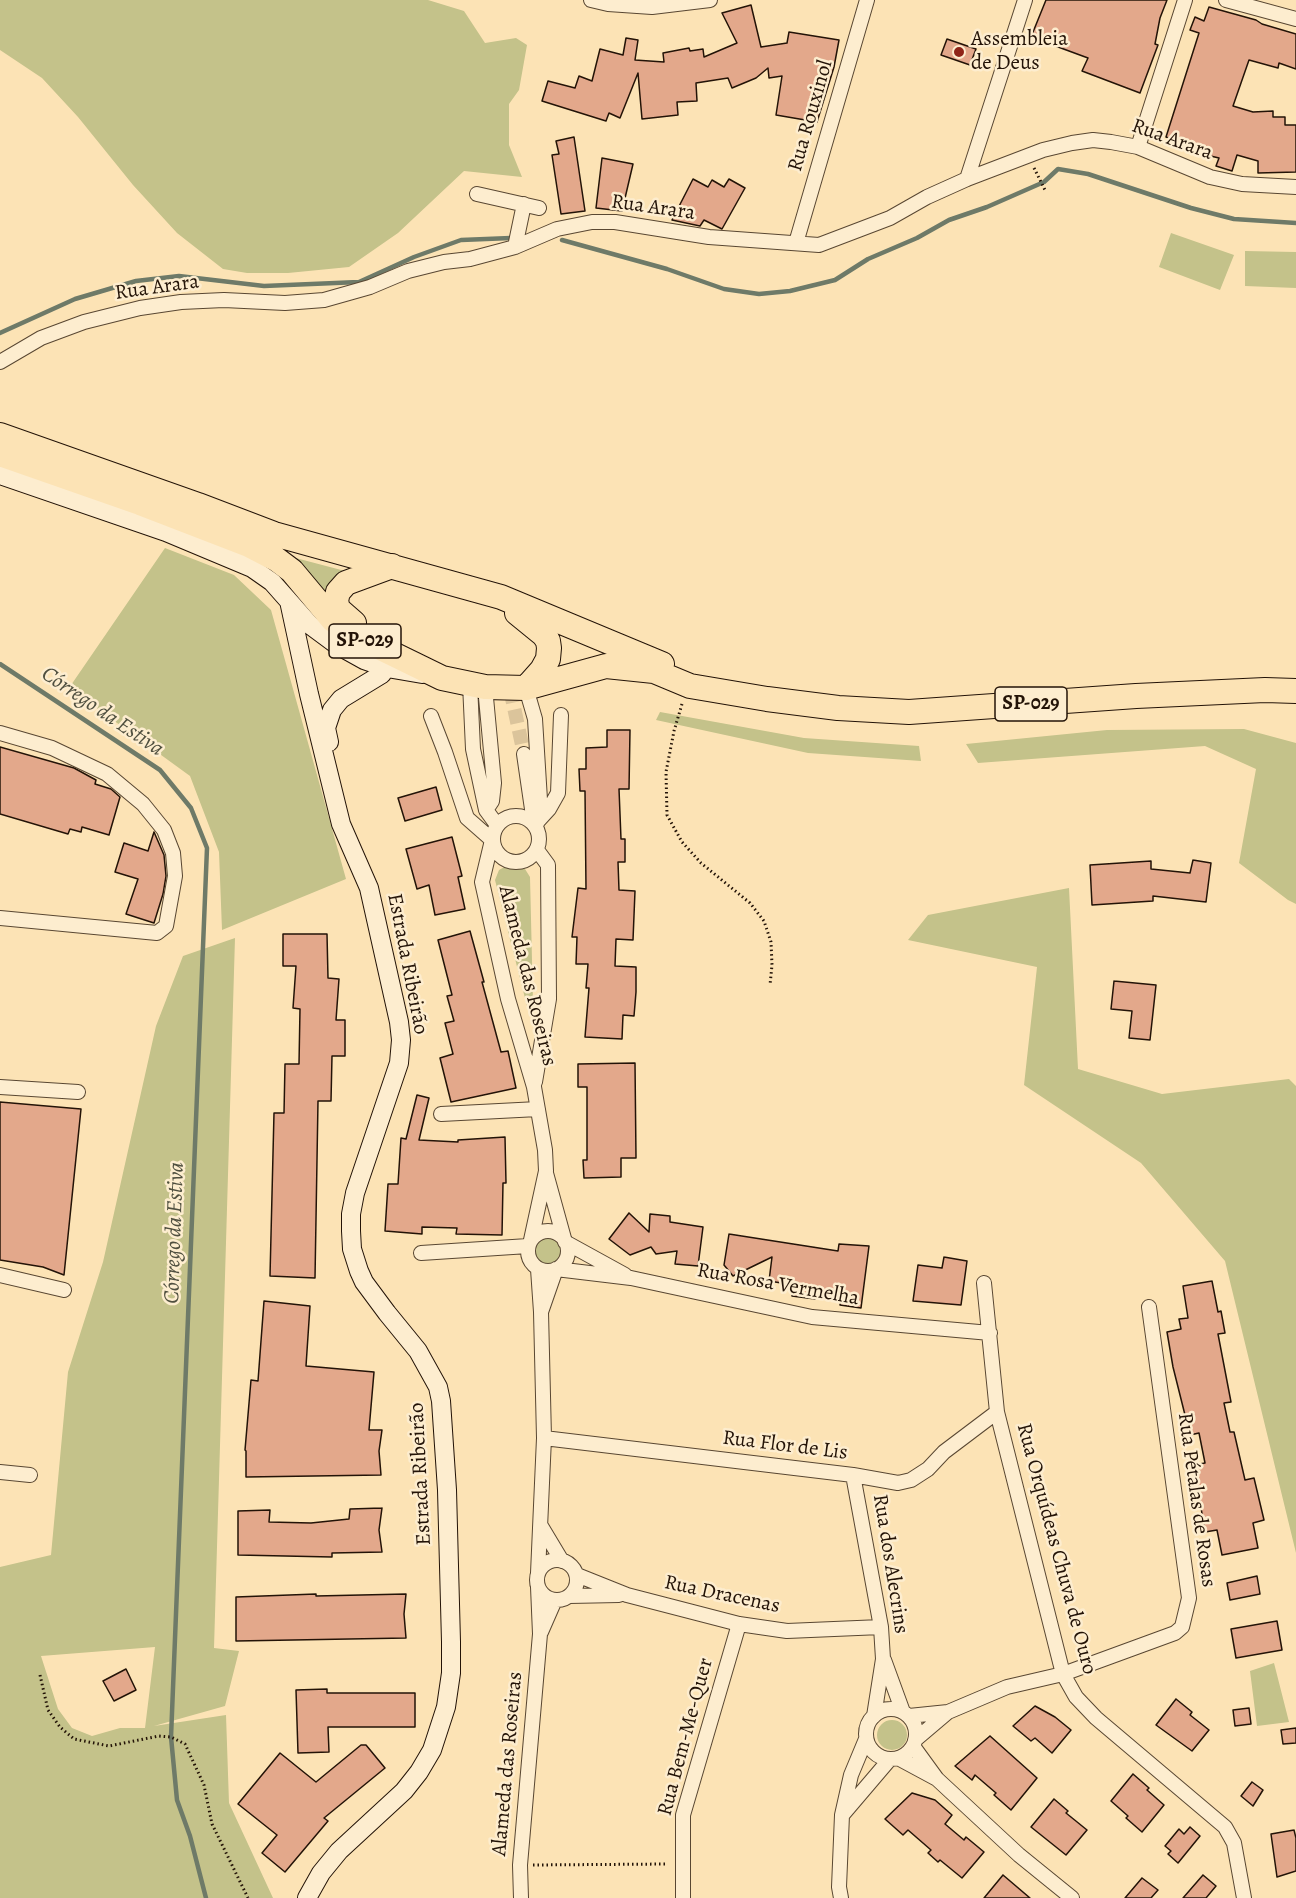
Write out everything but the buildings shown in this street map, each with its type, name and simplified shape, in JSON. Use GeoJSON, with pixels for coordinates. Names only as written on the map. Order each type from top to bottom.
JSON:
{"type":"FeatureCollection","features":[{"type":"Feature","properties":{"kind":"highway","name":"SP-029"},"geometry":{"type":"LineString","coordinates":[[0,433],[274,534],[501,597],[633,653],[767,699]]}},
{"type":"Feature","properties":{"kind":"highway","name":"SP-029"},"geometry":{"type":"LineString","coordinates":[[0,454],[249,544],[292,571],[333,620],[356,636],[388,665],[477,685],[526,688],[606,666],[654,671],[690,686],[767,699],[838,708],[909,712],[1159,694],[1296,691]]}},
{"type":"Feature","properties":{"kind":"highway","name":"SP-029"},"geometry":{"type":"LineString","coordinates":[[388,665],[365,633],[338,609],[336,602],[338,592],[346,583],[392,566]]}},
{"type":"Feature","properties":{"kind":"highway","name":"SP-029"},"geometry":{"type":"LineString","coordinates":[[497,597],[548,641],[548,659],[542,670],[526,688]]}},
{"type":"Feature","properties":{"kind":"street"},"geometry":{"type":"LineString","coordinates":[[591,0],[608,4],[652,7],[710,0]]}},
{"type":"Feature","properties":{"kind":"street","name":"Rua Rouxinol"},"geometry":{"type":"LineString","coordinates":[[796,243],[867,0]]}},
{"type":"Feature","properties":{"kind":"street"},"geometry":{"type":"LineString","coordinates":[[967,179],[1025,0]]}},
{"type":"Feature","properties":{"kind":"street"},"geometry":{"type":"LineString","coordinates":[[1138,147],[1185,0]]}},
{"type":"Feature","properties":{"kind":"street"},"geometry":{"type":"LineString","coordinates":[[1226,0],[1296,20]]}},
{"type":"Feature","properties":{"kind":"street","name":"Rua Arara"},"geometry":{"type":"LineString","coordinates":[[0,362],[52,334],[84,322],[140,308],[202,301],[285,303],[324,300],[370,287],[408,271],[444,262],[470,259],[515,247],[557,229],[592,222],[615,222],[709,237],[819,245],[890,218],[927,197],[967,179],[1044,150],[1072,143],[1102,141],[1138,147],[1210,177],[1242,184],[1296,187]]}},
{"type":"Feature","properties":{"kind":"street"},"geometry":{"type":"LineString","coordinates":[[477,194],[539,208]]}},
{"type":"Feature","properties":{"kind":"street"},"geometry":{"type":"LineString","coordinates":[[515,247],[524,204]]}},
{"type":"Feature","properties":{"kind":"street","name":"SP-029"},"geometry":{"type":"LineString","coordinates":[[0,475],[166,532],[252,568],[272,582],[310,625],[322,645],[336,658],[356,667],[388,665]]}},
{"type":"Feature","properties":{"kind":"street","name":"Estrada Ribeirão"},"geometry":{"type":"LineString","coordinates":[[289,601],[341,824],[369,888],[399,1022],[401,1040],[399,1063],[355,1193],[351,1214],[352,1248],[364,1281],[387,1314],[418,1351],[438,1387],[447,1490],[451,1673],[441,1728],[419,1772],[380,1815],[339,1851],[321,1873],[307,1898]]}},
{"type":"Feature","properties":{"kind":"street","name":"SP-029"},"geometry":{"type":"LineString","coordinates":[[310,625],[337,645],[364,660],[387,668],[436,677]]}},
{"type":"Feature","properties":{"kind":"street","name":"Estrada Ribeirão"},"geometry":{"type":"LineString","coordinates":[[341,824],[326,728],[328,719],[341,699],[388,665]]}},
{"type":"Feature","properties":{"kind":"street"},"geometry":{"type":"LineString","coordinates":[[477,685],[473,749],[486,810],[497,825]]}},
{"type":"Feature","properties":{"kind":"street"},"geometry":{"type":"LineString","coordinates":[[526,688],[535,719],[540,816],[537,823]]}},
{"type":"Feature","properties":{"kind":"street"},"geometry":{"type":"LineString","coordinates":[[537,823],[549,809],[558,793],[561,715]]}},
{"type":"Feature","properties":{"kind":"street"},"geometry":{"type":"LineString","coordinates":[[431,716],[446,752],[467,818],[492,840],[498,854],[510,862],[525,860],[537,850],[539,835],[531,821],[517,815],[509,816],[497,825],[492,840]]}},
{"type":"Feature","properties":{"kind":"street"},"geometry":{"type":"LineString","coordinates":[[0,733],[52,748],[107,774],[143,804],[164,830],[173,853],[175,876],[166,926],[160,932],[0,918]]}},
{"type":"Feature","properties":{"kind":"street"},"geometry":{"type":"LineString","coordinates":[[525,754],[532,812],[537,823]]}},
{"type":"Feature","properties":{"kind":"street","name":"Alameda das Roseiras"},"geometry":{"type":"LineString","coordinates":[[492,840],[482,882],[508,999],[534,1087],[545,1150],[546,1171],[565,1242]]}},
{"type":"Feature","properties":{"kind":"street","name":"Alameda das Roseiras"},"geometry":{"type":"LineString","coordinates":[[534,1087],[549,999],[548,865],[537,850]]}},
{"type":"Feature","properties":{"kind":"street"},"geometry":{"type":"LineString","coordinates":[[0,1087],[78,1092]]}},
{"type":"Feature","properties":{"kind":"street"},"geometry":{"type":"LineString","coordinates":[[441,1114],[538,1109]]}},
{"type":"Feature","properties":{"kind":"street","name":"Alameda das Roseiras"},"geometry":{"type":"LineString","coordinates":[[529,1243],[546,1171]]}},
{"type":"Feature","properties":{"kind":"street"},"geometry":{"type":"LineString","coordinates":[[421,1253],[529,1243],[542,1232],[549,1231],[561,1236],[565,1242],[567,1255],[561,1266],[556,1269],[550,1271],[538,1269],[529,1260],[529,1243]]}},
{"type":"Feature","properties":{"kind":"street","name":"Rua Rosa Vermelha"},"geometry":{"type":"LineString","coordinates":[[565,1242],[631,1278]]}},
{"type":"Feature","properties":{"kind":"street","name":"Alameda das Roseiras"},"geometry":{"type":"LineString","coordinates":[[521,1898],[520,1865],[540,1634],[538,1580],[544,1438],[538,1269]]}},
{"type":"Feature","properties":{"kind":"street","name":"Alameda das Roseiras"},"geometry":{"type":"LineString","coordinates":[[541,1312],[556,1269]]}},
{"type":"Feature","properties":{"kind":"street","name":"Rua Rosa Vermelha"},"geometry":{"type":"LineString","coordinates":[[556,1269],[631,1278],[812,1317],[990,1333]]}},
{"type":"Feature","properties":{"kind":"street"},"geometry":{"type":"LineString","coordinates":[[0,1275],[63,1290]]}},
{"type":"Feature","properties":{"kind":"street","name":"Rua Orquídeas Chuva de Ouro"},"geometry":{"type":"LineString","coordinates":[[984,1283],[997,1412],[1063,1674],[1076,1697],[1096,1718],[1226,1827],[1234,1843],[1244,1898]]}},
{"type":"Feature","properties":{"kind":"street","name":"Rua Pétalas de Rosas"},"geometry":{"type":"LineString","coordinates":[[914,1743],[948,1713],[1007,1687],[1063,1674],[1175,1633],[1182,1628],[1189,1598],[1149,1307]]}},
{"type":"Feature","properties":{"kind":"street","name":"Rua Flor de Lis"},"geometry":{"type":"LineString","coordinates":[[544,1438],[853,1475],[898,1483],[911,1480],[928,1469],[944,1452],[997,1412]]}},
{"type":"Feature","properties":{"kind":"street"},"geometry":{"type":"LineString","coordinates":[[0,1472],[30,1475]]}},
{"type":"Feature","properties":{"kind":"street","name":"Rua dos Alecrins"},"geometry":{"type":"LineString","coordinates":[[853,1475],[881,1627],[883,1659],[874,1716]]}},
{"type":"Feature","properties":{"kind":"street"},"geometry":{"type":"LineString","coordinates":[[541,1526],[562,1561]]}},
{"type":"Feature","properties":{"kind":"street"},"geometry":{"type":"LineString","coordinates":[[553,1561],[562,1561],[571,1566],[577,1575],[576,1586],[569,1596],[555,1600],[547,1597],[538,1580],[544,1566],[553,1561]]}},
{"type":"Feature","properties":{"kind":"street","name":"Rua Dracenas"},"geometry":{"type":"LineString","coordinates":[[577,1575],[627,1595],[739,1624],[787,1631],[881,1627]]}},
{"type":"Feature","properties":{"kind":"street","name":"Rua Dracenas"},"geometry":{"type":"LineString","coordinates":[[569,1596],[627,1595]]}},
{"type":"Feature","properties":{"kind":"street","name":"Alameda das Roseiras"},"geometry":{"type":"LineString","coordinates":[[540,1634],[555,1600]]}},
{"type":"Feature","properties":{"kind":"street","name":"Rua Bem-Me-Quer"},"geometry":{"type":"LineString","coordinates":[[683,1898],[682,1815],[739,1624]]}},
{"type":"Feature","properties":{"kind":"street","name":"Rua dos Alecrins"},"geometry":{"type":"LineString","coordinates":[[883,1659],[906,1714]]}},
{"type":"Feature","properties":{"kind":"street"},"geometry":{"type":"LineString","coordinates":[[841,1898],[839,1887],[842,1815],[851,1775],[866,1739],[869,1722],[874,1716],[888,1709],[906,1714],[916,1729],[914,1743],[904,1755],[894,1759],[842,1815]]}},
{"type":"Feature","properties":{"kind":"street","name":"Rua Pétalas de Rosas"},"geometry":{"type":"LineString","coordinates":[[906,1714],[948,1713]]}},
{"type":"Feature","properties":{"kind":"street"},"geometry":{"type":"LineString","coordinates":[[866,1739],[875,1754],[894,1759],[937,1779]]}},
{"type":"Feature","properties":{"kind":"street"},"geometry":{"type":"LineString","coordinates":[[914,1743],[937,1779],[1020,1855],[1072,1898]]}},
{"type":"Feature","properties":{"kind":"path"},"geometry":{"type":"LineString","coordinates":[[1036,174],[1046,190]]}},
{"type":"Feature","properties":{"kind":"path"},"geometry":{"type":"LineString","coordinates":[[690,686],[674,731],[666,772],[667,814],[682,842],[701,864],[750,903],[764,921],[771,942],[770,985]]}},
{"type":"Feature","properties":{"kind":"path"},"geometry":{"type":"LineString","coordinates":[[40,1676],[48,1710],[60,1727],[74,1739],[109,1746],[159,1736],[171,1737],[185,1744],[204,1785],[212,1824],[248,1898]]}},
{"type":"Feature","properties":{"kind":"path"},"geometry":{"type":"LineString","coordinates":[[520,1865],[683,1864]]}},
{"type":"Feature","properties":{"kind":"shaded area"},"geometry":{"type":"Polygon","coordinates":[[[0,0],[428,0],[464,11],[485,43],[516,38],[527,45],[519,90],[509,104],[509,145],[522,177],[464,171],[398,233],[349,267],[288,273],[247,273],[223,269],[177,233],[42,78],[0,50],[0,0]]]}},
{"type":"Feature","properties":{"kind":"shaded area"},"geometry":{"type":"Polygon","coordinates":[[[1171,233],[1234,255],[1220,290],[1159,267],[1171,233]]]}},
{"type":"Feature","properties":{"kind":"shaded area"},"geometry":{"type":"Polygon","coordinates":[[[1245,251],[1296,252],[1296,288],[1245,286],[1245,251]]]}},
{"type":"Feature","properties":{"kind":"shaded area"},"geometry":{"type":"Polygon","coordinates":[[[165,548],[234,575],[271,610],[346,879],[222,930],[219,852],[190,776],[69,688],[165,548]]]}},
{"type":"Feature","properties":{"kind":"shaded area"},"geometry":{"type":"Polygon","coordinates":[[[292,557],[345,571],[329,605],[292,557]]]}},
{"type":"Feature","properties":{"kind":"shaded area"},"geometry":{"type":"Polygon","coordinates":[[[660,712],[804,738],[919,746],[921,761],[808,753],[656,720],[660,712]]]}},
{"type":"Feature","properties":{"kind":"shaded area"},"geometry":{"type":"Polygon","coordinates":[[[1244,729],[1296,743],[1296,904],[1239,863],[1256,769],[1205,746],[978,763],[966,744],[1107,730],[1244,729]]]}},
{"type":"Feature","properties":{"kind":"shaded area"},"geometry":{"type":"Polygon","coordinates":[[[508,865],[516,865],[525,869],[530,877],[533,1002],[532,1009],[528,1010],[495,880],[499,870],[508,865]]]}},
{"type":"Feature","properties":{"kind":"shaded area"},"geometry":{"type":"Polygon","coordinates":[[[1069,888],[1078,1069],[1162,1094],[1289,1079],[1296,1086],[1296,1553],[1225,1261],[1141,1163],[1024,1085],[1037,967],[908,940],[928,915],[1069,888]]]}},
{"type":"Feature","properties":{"kind":"shaded area"},"geometry":{"type":"Polygon","coordinates":[[[235,938],[214,1648],[239,1651],[225,1706],[154,1726],[226,1715],[229,1803],[273,1898],[0,1898],[0,1567],[51,1555],[68,1372],[103,1262],[156,1026],[183,956],[235,938]],[[155,1647],[41,1656],[58,1709],[72,1728],[92,1736],[120,1728],[145,1728],[155,1647]]]}},
{"type":"Feature","properties":{"kind":"shaded area"},"geometry":{"type":"Polygon","coordinates":[[[548,1237],[558,1241],[562,1251],[558,1261],[548,1265],[538,1261],[534,1251],[538,1241],[548,1237]]]}},
{"type":"Feature","properties":{"kind":"shaded area"},"geometry":{"type":"Polygon","coordinates":[[[1274,1663],[1289,1722],[1257,1726],[1250,1671],[1274,1663]]]}},
{"type":"Feature","properties":{"kind":"shaded area"},"geometry":{"type":"Polygon","coordinates":[[[892,1720],[903,1724],[907,1735],[903,1746],[892,1750],[881,1746],[877,1735],[881,1724],[892,1720]]]}},
{"type":"Feature","properties":{"kind":"waterway"},"geometry":{"type":"LineString","coordinates":[[562,240],[667,269],[724,289],[759,294],[790,291],[835,280],[868,259],[917,238],[949,220],[987,207],[1044,182],[1058,169],[1088,174],[1191,208],[1234,219],[1296,223]]}},
{"type":"Feature","properties":{"kind":"waterway"},"geometry":{"type":"LineString","coordinates":[[0,333],[75,299],[136,281],[179,276],[264,286],[359,282],[414,257],[461,240],[511,238]]}},
{"type":"Feature","properties":{"kind":"waterway","name":"Córrego da Estiva"},"geometry":{"type":"LineString","coordinates":[[0,664],[160,770],[191,808],[207,848],[171,1737],[177,1800],[190,1836],[206,1898]]}},
{"type":"Feature","properties":{"kind":"tunnel"},"geometry":{"type":"LineString","coordinates":[[510,689],[524,754]]}},
{"type":"Feature","properties":{"kind":"place","name":"Assembleia de Deus"},"geometry":{"type":"Point","coordinates":[959,52]}}]}
